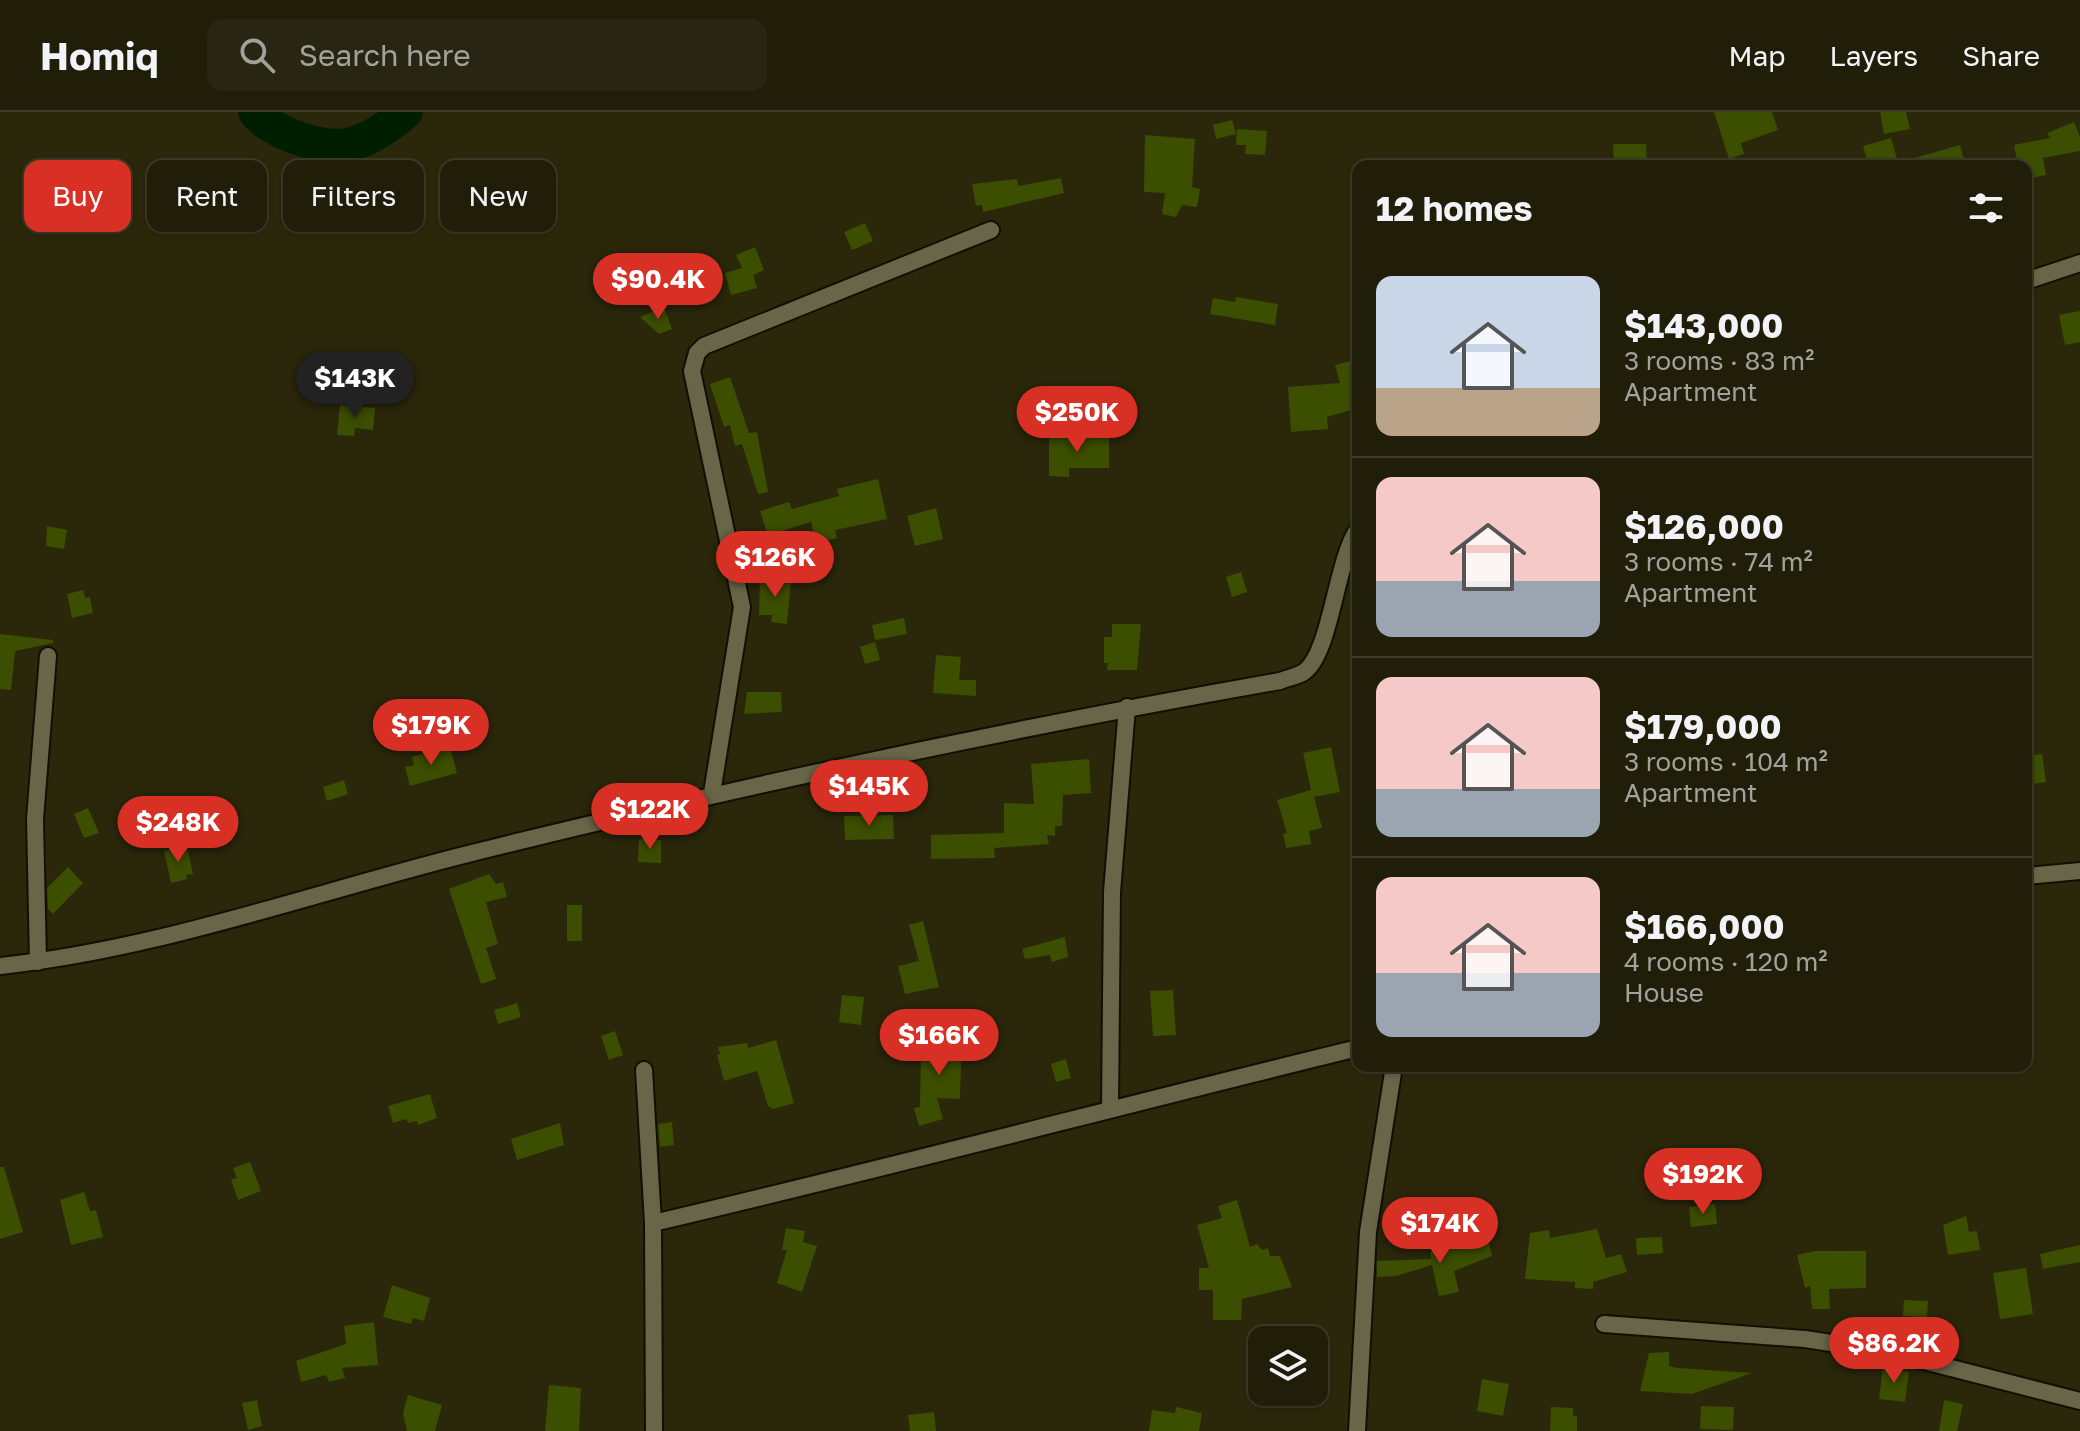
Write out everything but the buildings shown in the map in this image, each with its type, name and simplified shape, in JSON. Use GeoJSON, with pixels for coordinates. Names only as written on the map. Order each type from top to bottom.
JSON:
{"type":"FeatureCollection","features":[{"type":"Feature","properties":{"kind":"street"},"geometry":{"type":"LineString","coordinates":[[712,793],[742,607],[692,371],[697,353],[704,346],[856,282],[991,230]]}},
{"type":"Feature","properties":{"kind":"street"},"geometry":{"type":"LineString","coordinates":[[2032,279],[2080,263]]}},
{"type":"Feature","properties":{"kind":"street"},"geometry":{"type":"LineString","coordinates":[[0,966],[38,962],[217,925],[463,855],[712,793],[1127,707],[1280,681],[1303,673],[1322,637],[1352,542]]}},
{"type":"Feature","properties":{"kind":"street"},"geometry":{"type":"LineString","coordinates":[[38,962],[35,819],[48,656]]}},
{"type":"Feature","properties":{"kind":"street"},"geometry":{"type":"LineString","coordinates":[[1110,1107],[1112,892],[1127,707]]}},
{"type":"Feature","properties":{"kind":"street"},"geometry":{"type":"LineString","coordinates":[[2032,875],[2080,871]]}},
{"type":"Feature","properties":{"kind":"street"},"geometry":{"type":"LineString","coordinates":[[653,1223],[839,1180],[1110,1107],[1352,1049]]}},
{"type":"Feature","properties":{"kind":"street"},"geometry":{"type":"LineString","coordinates":[[644,1070],[653,1223],[654,1431]]}},
{"type":"Feature","properties":{"kind":"street"},"geometry":{"type":"LineString","coordinates":[[1357,1431],[1368,1232],[1393,1072]]}},
{"type":"Feature","properties":{"kind":"street"},"geometry":{"type":"LineString","coordinates":[[1604,1324],[1805,1339],[1889,1352],[2080,1401]]}},
{"type":"Feature","properties":{"kind":"waterway"},"geometry":{"type":"LineString","coordinates":[[255,112],[273,127],[300,139],[341,146],[374,135],[406,112]]}}]}
